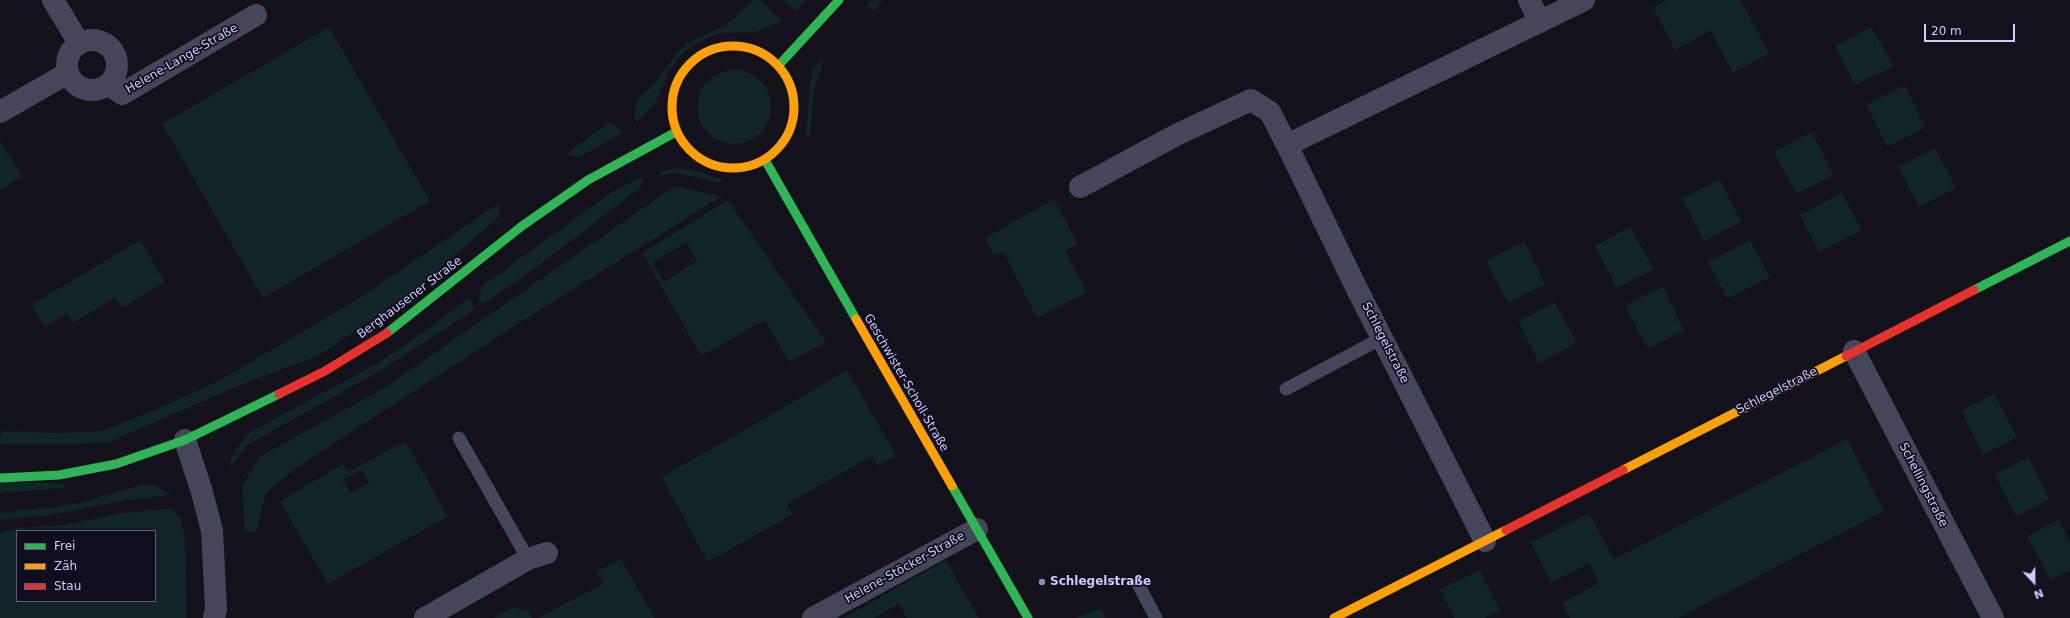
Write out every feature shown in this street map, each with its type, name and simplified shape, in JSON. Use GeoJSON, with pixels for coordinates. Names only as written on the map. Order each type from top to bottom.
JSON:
{"type":"FeatureCollection","features":[{"type":"Feature","properties":{"kind":"street"},"geometry":{"type":"LineString","coordinates":[[0,112],[68,73],[67,62],[71,51],[79,43],[53,0]]}},
{"type":"Feature","properties":{"kind":"street"},"geometry":{"type":"LineString","coordinates":[[779,65],[839,0]]}},
{"type":"Feature","properties":{"kind":"street"},"geometry":{"type":"LineString","coordinates":[[1529,0],[1540,22]]}},
{"type":"Feature","properties":{"kind":"street"},"geometry":{"type":"LineString","coordinates":[[1287,145],[1584,0]]}},
{"type":"Feature","properties":{"kind":"street","name":"Helene-Lange-Straße"},"geometry":{"type":"LineString","coordinates":[[108,84],[122,94],[256,15]]}},
{"type":"Feature","properties":{"kind":"street","name":"Helene-Lange-Straße"},"geometry":{"type":"LineString","coordinates":[[68,73],[73,83],[83,89],[94,91],[105,88],[114,80],[118,69],[117,58],[111,48],[102,41],[90,40],[79,43]]}},
{"type":"Feature","properties":{"kind":"street"},"geometry":{"type":"LineString","coordinates":[[727,46],[746,46],[764,53],[779,65],[789,80],[795,98],[794,116],[786,138],[779,148],[765,160],[745,168],[724,168],[704,162],[688,149],[676,132],[672,113],[673,94],[680,76],[692,61],[708,51],[727,46]]}},
{"type":"Feature","properties":{"kind":"street","name":"Schlegelstraße"},"geometry":{"type":"LineString","coordinates":[[1080,187],[1178,134],[1251,100],[1270,112],[1485,541]]}},
{"type":"Feature","properties":{"kind":"street","name":"Berghausener Straße"},"geometry":{"type":"LineString","coordinates":[[0,478],[59,475],[116,464],[185,440],[325,371],[382,336],[522,226],[588,180],[676,132]]}},
{"type":"Feature","properties":{"kind":"street","name":"Geschwister-Scholl-Straße"},"geometry":{"type":"LineString","coordinates":[[765,160],[1028,618]]}},
{"type":"Feature","properties":{"kind":"street","name":"Schlegelstraße"},"geometry":{"type":"LineString","coordinates":[[1334,618],[2070,241]]}},
{"type":"Feature","properties":{"kind":"street","name":"Schellingstraße"},"geometry":{"type":"LineString","coordinates":[[1854,351],[1993,618]]}},
{"type":"Feature","properties":{"kind":"street"},"geometry":{"type":"LineString","coordinates":[[185,440],[202,492],[212,531],[216,609],[214,618]]}},
{"type":"Feature","properties":{"kind":"street","name":"Helene-Stöcker-Straße"},"geometry":{"type":"LineString","coordinates":[[813,618],[977,529]]}},
{"type":"Feature","properties":{"kind":"street"},"geometry":{"type":"LineString","coordinates":[[425,618],[538,556]]}},
{"type":"Feature","properties":{"kind":"lane"},"geometry":{"type":"LineString","coordinates":[[1286,389],[1382,338]]}},
{"type":"Feature","properties":{"kind":"lane"},"geometry":{"type":"LineString","coordinates":[[459,438],[538,556]]}},
{"type":"Feature","properties":{"kind":"lane"},"geometry":{"type":"LineString","coordinates":[[1137,582],[1156,618]]}},
{"type":"Feature","properties":{"kind":"green space"},"geometry":{"type":"Polygon","coordinates":[[[754,0],[760,0],[782,20],[755,32],[723,33],[709,37],[691,47],[678,59],[669,71],[656,102],[637,122],[634,117],[635,107],[641,96],[653,86],[674,57],[687,43],[726,25],[754,0]]]}},
{"type":"Feature","properties":{"kind":"green space"},"geometry":{"type":"Polygon","coordinates":[[[784,0],[806,0],[796,11],[784,0]]]}},
{"type":"Feature","properties":{"kind":"green space"},"geometry":{"type":"Polygon","coordinates":[[[872,0],[883,0],[874,11],[867,6],[872,0]]]}},
{"type":"Feature","properties":{"kind":"green space"},"geometry":{"type":"Polygon","coordinates":[[[1667,0],[1741,0],[1769,54],[1733,73],[1711,31],[1675,50],[1653,8],[1667,0]]]}},
{"type":"Feature","properties":{"kind":"green space"},"geometry":{"type":"Polygon","coordinates":[[[329,27],[430,201],[263,298],[162,124],[329,27]]]}},
{"type":"Feature","properties":{"kind":"green space"},"geometry":{"type":"Polygon","coordinates":[[[1871,27],[1894,66],[1855,85],[1835,46],[1871,27]]]}},
{"type":"Feature","properties":{"kind":"green space"},"geometry":{"type":"Polygon","coordinates":[[[822,59],[822,68],[814,89],[809,137],[805,133],[808,115],[809,87],[812,72],[822,59]]]}},
{"type":"Feature","properties":{"kind":"green space"},"geometry":{"type":"Polygon","coordinates":[[[734,70],[748,73],[760,81],[768,93],[771,107],[768,121],[760,133],[748,141],[734,144],[720,141],[708,133],[700,121],[697,107],[700,93],[708,81],[720,73],[734,70]]]}},
{"type":"Feature","properties":{"kind":"green space"},"geometry":{"type":"Polygon","coordinates":[[[1905,86],[1925,128],[1887,147],[1867,105],[1905,86]]]}},
{"type":"Feature","properties":{"kind":"green space"},"geometry":{"type":"Polygon","coordinates":[[[610,122],[616,125],[622,133],[580,157],[566,154],[610,122]]]}},
{"type":"Feature","properties":{"kind":"green space"},"geometry":{"type":"Polygon","coordinates":[[[1812,132],[1833,175],[1796,194],[1774,152],[1812,132]]]}},
{"type":"Feature","properties":{"kind":"green space"},"geometry":{"type":"Polygon","coordinates":[[[0,141],[22,176],[0,190],[0,141]]]}},
{"type":"Feature","properties":{"kind":"green space"},"geometry":{"type":"Polygon","coordinates":[[[1935,148],[1956,188],[1919,207],[1898,167],[1935,148]]]}},
{"type":"Feature","properties":{"kind":"green space"},"geometry":{"type":"Polygon","coordinates":[[[678,168],[688,169],[722,179],[721,183],[677,173],[661,176],[660,172],[678,168]]]}},
{"type":"Feature","properties":{"kind":"green space"},"geometry":{"type":"Polygon","coordinates":[[[642,177],[643,183],[640,188],[537,267],[483,304],[479,300],[482,286],[613,191],[642,177]]]}},
{"type":"Feature","properties":{"kind":"green space"},"geometry":{"type":"Polygon","coordinates":[[[1720,179],[1741,222],[1704,241],[1682,199],[1720,179]]]}},
{"type":"Feature","properties":{"kind":"green space"},"geometry":{"type":"Polygon","coordinates":[[[675,186],[722,196],[516,325],[299,466],[267,492],[255,534],[245,531],[242,487],[259,457],[384,388],[675,186]]]}},
{"type":"Feature","properties":{"kind":"green space"},"geometry":{"type":"Polygon","coordinates":[[[1842,193],[1862,230],[1819,252],[1800,215],[1842,193]]]}},
{"type":"Feature","properties":{"kind":"green space"},"geometry":{"type":"Polygon","coordinates":[[[1054,199],[1078,244],[1065,251],[1087,292],[1037,318],[1003,251],[994,256],[985,238],[1054,199]]]}},
{"type":"Feature","properties":{"kind":"green space"},"geometry":{"type":"Polygon","coordinates":[[[728,200],[826,342],[789,362],[765,320],[701,356],[642,253],[728,200]],[[686,243],[653,262],[664,282],[697,261],[686,243]]]}},
{"type":"Feature","properties":{"kind":"green space"},"geometry":{"type":"Polygon","coordinates":[[[499,203],[499,217],[414,291],[318,356],[250,381],[111,441],[74,444],[0,444],[1,431],[59,433],[102,431],[160,408],[220,380],[358,299],[499,203]]]}},
{"type":"Feature","properties":{"kind":"green space"},"geometry":{"type":"Polygon","coordinates":[[[1630,227],[1654,269],[1617,288],[1595,246],[1630,227]]]}},
{"type":"Feature","properties":{"kind":"green space"},"geometry":{"type":"Polygon","coordinates":[[[140,240],[165,282],[122,308],[115,298],[73,323],[67,314],[45,327],[31,305],[140,240]]]}},
{"type":"Feature","properties":{"kind":"green space"},"geometry":{"type":"Polygon","coordinates":[[[1750,240],[1770,277],[1727,299],[1708,262],[1750,240]]]}},
{"type":"Feature","properties":{"kind":"green space"},"geometry":{"type":"Polygon","coordinates":[[[1524,241],[1545,284],[1508,303],[1486,261],[1524,241]]]}},
{"type":"Feature","properties":{"kind":"green space"},"geometry":{"type":"Polygon","coordinates":[[[1663,287],[1684,330],[1648,349],[1625,306],[1663,287]]]}},
{"type":"Feature","properties":{"kind":"green space"},"geometry":{"type":"Polygon","coordinates":[[[470,297],[474,310],[380,371],[247,445],[229,469],[230,463],[237,448],[252,431],[376,364],[417,337],[470,297]]]}},
{"type":"Feature","properties":{"kind":"green space"},"geometry":{"type":"Polygon","coordinates":[[[1555,302],[1577,343],[1539,363],[1518,322],[1555,302]]]}},
{"type":"Feature","properties":{"kind":"green space"},"geometry":{"type":"Polygon","coordinates":[[[847,370],[896,455],[878,466],[872,456],[787,504],[793,514],[708,562],[661,477],[847,370]]]}},
{"type":"Feature","properties":{"kind":"green space"},"geometry":{"type":"Polygon","coordinates":[[[1994,394],[2017,437],[1983,455],[1961,411],[1994,394]]]}},
{"type":"Feature","properties":{"kind":"green space"},"geometry":{"type":"Polygon","coordinates":[[[1847,439],[1884,511],[1678,618],[1570,618],[1562,603],[1599,583],[1589,563],[1551,583],[1531,543],[1589,513],[1614,559],[1847,439]]]}},
{"type":"Feature","properties":{"kind":"green space"},"geometry":{"type":"Polygon","coordinates":[[[405,441],[448,516],[328,584],[280,501],[343,464],[348,472],[405,441]],[[362,470],[343,480],[350,493],[369,483],[362,470]]]}},
{"type":"Feature","properties":{"kind":"green space"},"geometry":{"type":"Polygon","coordinates":[[[2028,457],[2049,499],[2016,517],[1995,475],[2028,457]]]}},
{"type":"Feature","properties":{"kind":"green space"},"geometry":{"type":"Polygon","coordinates":[[[0,481],[65,484],[63,488],[0,493],[0,481]]]}},
{"type":"Feature","properties":{"kind":"green space"},"geometry":{"type":"Polygon","coordinates":[[[140,485],[155,485],[171,495],[133,499],[49,515],[0,520],[0,513],[83,502],[140,485]]]}},
{"type":"Feature","properties":{"kind":"green space"},"geometry":{"type":"Polygon","coordinates":[[[173,509],[181,520],[185,538],[186,618],[0,618],[0,533],[17,528],[64,525],[122,513],[173,509]]]}},
{"type":"Feature","properties":{"kind":"green space"},"geometry":{"type":"Polygon","coordinates":[[[2059,519],[2070,542],[2070,570],[2051,580],[2027,536],[2059,519]]]}},
{"type":"Feature","properties":{"kind":"green space"},"geometry":{"type":"Polygon","coordinates":[[[620,558],[655,618],[538,618],[603,584],[597,572],[620,558]]]}},
{"type":"Feature","properties":{"kind":"green space"},"geometry":{"type":"Polygon","coordinates":[[[946,560],[979,618],[907,618],[899,604],[874,618],[843,618],[946,560]]]}},
{"type":"Feature","properties":{"kind":"green space"},"geometry":{"type":"Polygon","coordinates":[[[1480,570],[1500,610],[1485,618],[1454,618],[1440,589],[1480,570]]]}},
{"type":"Feature","properties":{"kind":"green space"},"geometry":{"type":"Polygon","coordinates":[[[512,608],[528,610],[532,618],[494,618],[512,608]]]}},
{"type":"Feature","properties":{"kind":"green space"},"geometry":{"type":"Polygon","coordinates":[[[1100,608],[1105,618],[1075,618],[1100,608]]]}},
{"type":"Feature","properties":{"kind":"traffic: fast"},"geometry":{"type":"LineString","coordinates":[[779,65],[839,0]]}},
{"type":"Feature","properties":{"kind":"traffic: fast"},"geometry":{"type":"LineString","coordinates":[[387,333],[522,226],[588,180],[676,132]]}},
{"type":"Feature","properties":{"kind":"traffic: fast"},"geometry":{"type":"LineString","coordinates":[[765,160],[856,319]]}},
{"type":"Feature","properties":{"kind":"traffic: fast"},"geometry":{"type":"LineString","coordinates":[[1974,290],[2070,241]]}},
{"type":"Feature","properties":{"kind":"traffic: fast"},"geometry":{"type":"LineString","coordinates":[[0,478],[59,475],[116,464],[185,440],[279,394]]}},
{"type":"Feature","properties":{"kind":"traffic: fast"},"geometry":{"type":"LineString","coordinates":[[952,486],[1028,618]]}},
{"type":"Feature","properties":{"kind":"traffic: slow"},"geometry":{"type":"LineString","coordinates":[[733,46],[756,50],[767,56],[776,64],[784,73],[790,84],[794,107],[790,130],[784,141],[776,150],[767,158],[756,164],[733,168],[710,164],[699,158],[690,150],[682,141],[676,130],[672,107],[676,84],[682,73],[690,64],[699,56],[710,50],[733,46]]}},
{"type":"Feature","properties":{"kind":"traffic: slow"},"geometry":{"type":"LineString","coordinates":[[856,319],[952,486]]}},
{"type":"Feature","properties":{"kind":"traffic: slow"},"geometry":{"type":"LineString","coordinates":[[1623,470],[1846,356]]}},
{"type":"Feature","properties":{"kind":"traffic: slow"},"geometry":{"type":"LineString","coordinates":[[1334,618],[1506,530]]}},
{"type":"Feature","properties":{"kind":"traffic: jam"},"geometry":{"type":"LineString","coordinates":[[1846,356],[1974,290]]}},
{"type":"Feature","properties":{"kind":"traffic: jam"},"geometry":{"type":"LineString","coordinates":[[279,394],[325,371],[387,333]]}},
{"type":"Feature","properties":{"kind":"traffic: jam"},"geometry":{"type":"LineString","coordinates":[[1506,530],[1623,470]]}},
{"type":"Feature","properties":{"kind":"place","name":"Schlegelstraße"},"geometry":{"type":"Point","coordinates":[1042,582]}}]}
